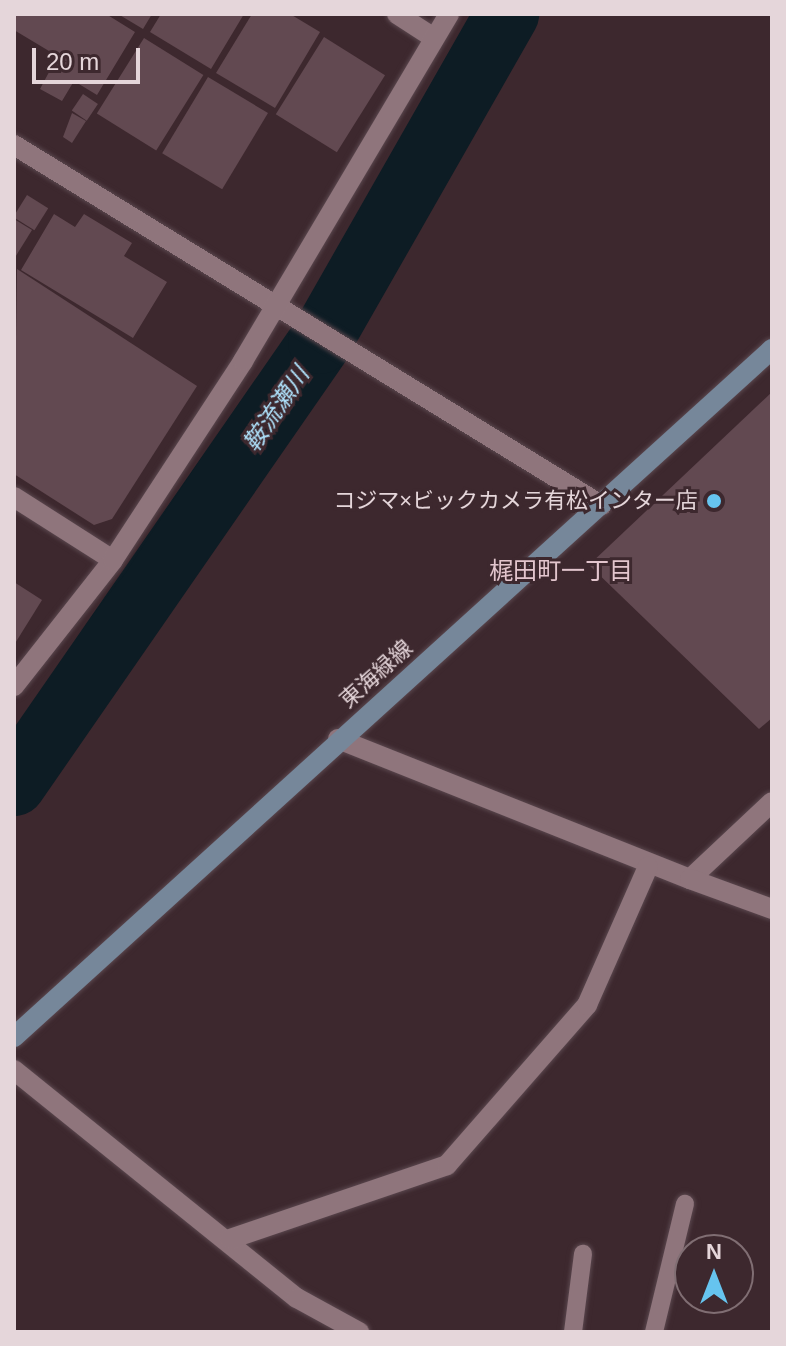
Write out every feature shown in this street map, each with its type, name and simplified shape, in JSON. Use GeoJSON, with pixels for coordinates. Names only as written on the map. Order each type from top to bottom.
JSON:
{"type":"FeatureCollection","features":[{"type":"Feature","properties":{"kind":"main road","name":"東海緑線"},"geometry":{"type":"LineString","coordinates":[[14,1037],[338,739],[772,349]]}},
{"type":"Feature","properties":{"kind":"street"},"geometry":{"type":"LineString","coordinates":[[397,14],[434,38]]}},
{"type":"Feature","properties":{"kind":"street"},"geometry":{"type":"LineString","coordinates":[[14,686],[113,560],[449,14]]}},
{"type":"Feature","properties":{"kind":"street"},"geometry":{"type":"LineString","coordinates":[[14,145],[301,317],[601,505]]}},
{"type":"Feature","properties":{"kind":"street"},"geometry":{"type":"LineString","coordinates":[[14,497],[113,560]]}},
{"type":"Feature","properties":{"kind":"street"},"geometry":{"type":"LineString","coordinates":[[338,739],[648,867],[772,909]]}},
{"type":"Feature","properties":{"kind":"street"},"geometry":{"type":"LineString","coordinates":[[690,879],[772,802]]}},
{"type":"Feature","properties":{"kind":"street"},"geometry":{"type":"LineString","coordinates":[[230,1239],[447,1165],[587,1005],[648,867]]}},
{"type":"Feature","properties":{"kind":"street"},"geometry":{"type":"LineString","coordinates":[[14,1070],[230,1239],[297,1298],[359,1332]]}},
{"type":"Feature","properties":{"kind":"lane"},"geometry":{"type":"LineString","coordinates":[[654,1332],[685,1204]]}},
{"type":"Feature","properties":{"kind":"lane"},"geometry":{"type":"LineString","coordinates":[[573,1332],[583,1254]]}},
{"type":"Feature","properties":{"kind":"building"},"geometry":{"type":"Polygon","coordinates":[[[14,14],[106,14],[135,32],[97,95],[74,81],[62,101],[40,89],[56,59],[69,63],[14,30],[14,14]]]}},
{"type":"Feature","properties":{"kind":"building"},"geometry":{"type":"Polygon","coordinates":[[[118,14],[152,14],[143,29],[118,14]]]}},
{"type":"Feature","properties":{"kind":"building"},"geometry":{"type":"Polygon","coordinates":[[[161,14],[244,14],[211,69],[150,32],[161,14]]]}},
{"type":"Feature","properties":{"kind":"building"},"geometry":{"type":"Polygon","coordinates":[[[252,14],[290,14],[320,32],[275,108],[216,73],[252,14]]]}},
{"type":"Feature","properties":{"kind":"building"},"geometry":{"type":"Polygon","coordinates":[[[324,37],[385,75],[337,152],[276,114],[324,37]]]}},
{"type":"Feature","properties":{"kind":"building"},"geometry":{"type":"Polygon","coordinates":[[[144,38],[203,75],[156,151],[97,113],[144,38]]]}},
{"type":"Feature","properties":{"kind":"building"},"geometry":{"type":"Polygon","coordinates":[[[208,77],[268,113],[222,189],[162,153],[208,77]]]}},
{"type":"Feature","properties":{"kind":"building"},"geometry":{"type":"Polygon","coordinates":[[[83,94],[98,104],[87,121],[72,111],[83,94]]]}},
{"type":"Feature","properties":{"kind":"building"},"geometry":{"type":"Polygon","coordinates":[[[72,113],[86,121],[72,143],[63,137],[72,113]]]}},
{"type":"Feature","properties":{"kind":"building"},"geometry":{"type":"Polygon","coordinates":[[[27,195],[48,208],[34,230],[14,218],[27,195]]]}},
{"type":"Feature","properties":{"kind":"building"},"geometry":{"type":"Polygon","coordinates":[[[54,214],[75,227],[84,214],[132,243],[124,256],[167,282],[133,338],[21,270],[54,214]]]}},
{"type":"Feature","properties":{"kind":"building"},"geometry":{"type":"Polygon","coordinates":[[[14,219],[32,230],[14,259],[14,219]]]}},
{"type":"Feature","properties":{"kind":"building"},"geometry":{"type":"Polygon","coordinates":[[[17,269],[197,386],[112,519],[94,525],[14,474],[17,269]]]}},
{"type":"Feature","properties":{"kind":"building","name":"コジマ×ビックカメラ有松インター店"},"geometry":{"type":"Polygon","coordinates":[[[772,392],[772,718],[759,729],[589,565],[772,392]]]}},
{"type":"Feature","properties":{"kind":"building"},"geometry":{"type":"Polygon","coordinates":[[[14,582],[42,600],[14,645],[14,582]]]}},
{"type":"Feature","properties":{"kind":"waterway","name":"鞍流瀬川"},"geometry":{"type":"LineString","coordinates":[[14,784],[320,342],[507,14]]}},
{"type":"Feature","properties":{"kind":"place","name":"コジマ×ビックカメラ有松インター店"},"geometry":{"type":"Point","coordinates":[714,501]}},
{"type":"Feature","properties":{"kind":"district","name":"梶田町一丁目"},"geometry":{"type":"Point","coordinates":[561,571]}}]}
